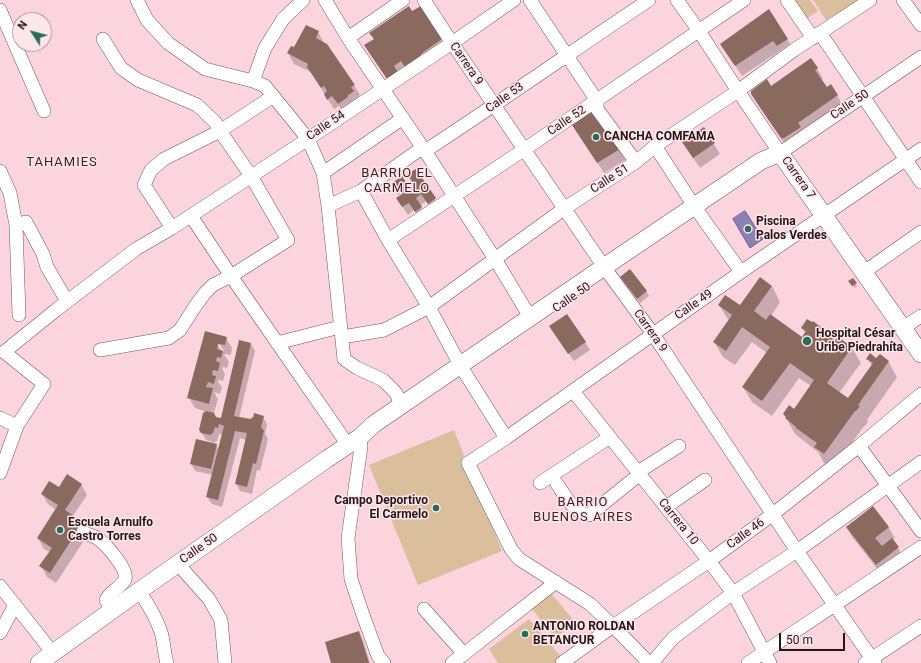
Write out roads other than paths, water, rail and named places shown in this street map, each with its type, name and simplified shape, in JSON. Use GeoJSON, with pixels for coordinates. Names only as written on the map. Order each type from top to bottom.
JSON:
{"type":"FeatureCollection","features":[{"type":"Feature","properties":{"kind":"main road","name":"Calle 50"},"geometry":{"type":"LineString","coordinates":[[46,658],[112,610],[354,441],[374,424],[401,405],[462,369],[696,209],[761,161],[780,153]]}},
{"type":"Feature","properties":{"kind":"main road","name":"Carrera 7"},"geometry":{"type":"LineString","coordinates":[[780,153],[921,354]]}},
{"type":"Feature","properties":{"kind":"main road","name":"Calle 50"},"geometry":{"type":"LineString","coordinates":[[354,441],[378,430],[530,317],[606,270]]}},
{"type":"Feature","properties":{"kind":"street"},"geometry":{"type":"LineString","coordinates":[[137,0],[147,20],[168,43],[205,69],[253,81],[264,86],[308,139],[323,173],[328,206],[344,359],[357,368],[383,380],[396,393],[401,405]]}},
{"type":"Feature","properties":{"kind":"street"},"geometry":{"type":"LineString","coordinates":[[253,81],[265,48],[283,19],[303,0]]}},
{"type":"Feature","properties":{"kind":"street"},"geometry":{"type":"LineString","coordinates":[[325,0],[348,38],[425,151],[495,259],[530,317]]}},
{"type":"Feature","properties":{"kind":"street"},"geometry":{"type":"LineString","coordinates":[[348,38],[403,0]]}},
{"type":"Feature","properties":{"kind":"street","name":"Carrera 9"},"geometry":{"type":"LineString","coordinates":[[424,0],[494,106],[525,149],[606,270],[653,334],[834,605],[870,662]]}},
{"type":"Feature","properties":{"kind":"street","name":"Calle 54"},"geometry":{"type":"LineString","coordinates":[[2,350],[136,249],[191,216],[308,139],[514,0]]}},
{"type":"Feature","properties":{"kind":"street"},"geometry":{"type":"LineString","coordinates":[[530,0],[597,101],[597,109],[636,162]]}},
{"type":"Feature","properties":{"kind":"street","name":"Calle 53"},"geometry":{"type":"LineString","coordinates":[[328,206],[361,191],[419,150],[425,151],[494,106],[648,0]]}},
{"type":"Feature","properties":{"kind":"street","name":"Carrera 7"},"geometry":{"type":"LineString","coordinates":[[677,0],[780,153]]}},
{"type":"Feature","properties":{"kind":"street","name":"Calle 52"},"geometry":{"type":"LineString","coordinates":[[388,240],[597,101],[744,0]]}},
{"type":"Feature","properties":{"kind":"street"},"geometry":{"type":"LineString","coordinates":[[787,0],[862,96],[921,182]]}},
{"type":"Feature","properties":{"kind":"street","name":"Calle 51"},"geometry":{"type":"LineString","coordinates":[[277,343],[341,332],[384,330],[429,307],[565,208],[636,162],[655,146],[870,0]]}},
{"type":"Feature","properties":{"kind":"street"},"geometry":{"type":"LineString","coordinates":[[904,0],[921,25]]}},
{"type":"Feature","properties":{"kind":"street"},"geometry":{"type":"LineString","coordinates":[[0,10],[44,111]]}},
{"type":"Feature","properties":{"kind":"street"},"geometry":{"type":"LineString","coordinates":[[100,350],[169,338],[180,330],[196,305],[213,285],[231,276],[288,240],[251,176],[215,122],[197,105],[138,80],[120,68],[103,39]]}},
{"type":"Feature","properties":{"kind":"street","name":"Calle 50"},"geometry":{"type":"LineString","coordinates":[[780,153],[921,57]]}},
{"type":"Feature","properties":{"kind":"street"},"geometry":{"type":"LineString","coordinates":[[172,228],[144,185],[151,170],[164,159],[220,131],[272,97]]}},
{"type":"Feature","properties":{"kind":"street"},"geometry":{"type":"LineString","coordinates":[[323,173],[403,118]]}},
{"type":"Feature","properties":{"kind":"street"},"geometry":{"type":"LineString","coordinates":[[655,146],[696,209],[741,272]]}},
{"type":"Feature","properties":{"kind":"street","name":"Calle 49"},"geometry":{"type":"LineString","coordinates":[[556,582],[519,559],[511,549],[468,463],[574,391],[741,272],[921,149]]}},
{"type":"Feature","properties":{"kind":"street"},"geometry":{"type":"LineString","coordinates":[[0,172],[10,193],[21,223],[43,254],[47,267],[67,301]]}},
{"type":"Feature","properties":{"kind":"street"},"geometry":{"type":"LineString","coordinates":[[361,191],[388,240],[429,307],[462,369],[506,438]]}},
{"type":"Feature","properties":{"kind":"street"},"geometry":{"type":"LineString","coordinates":[[191,216],[277,343],[354,441],[361,447],[348,538],[351,579],[378,656],[384,663]]}},
{"type":"Feature","properties":{"kind":"street"},"geometry":{"type":"LineString","coordinates":[[19,315],[21,223]]}},
{"type":"Feature","properties":{"kind":"street"},"geometry":{"type":"LineString","coordinates":[[864,272],[921,232]]}},
{"type":"Feature","properties":{"kind":"street"},"geometry":{"type":"LineString","coordinates":[[903,328],[921,316]]}},
{"type":"Feature","properties":{"kind":"street"},"geometry":{"type":"LineString","coordinates":[[0,472],[17,426],[44,384],[2,350]]}},
{"type":"Feature","properties":{"kind":"street","name":"Carrera 10"},"geometry":{"type":"LineString","coordinates":[[574,391],[709,561],[732,593],[767,658]]}},
{"type":"Feature","properties":{"kind":"street","name":"Calle 46"},"geometry":{"type":"LineString","coordinates":[[569,661],[613,626],[709,561],[773,514],[859,446],[921,394]]}},
{"type":"Feature","properties":{"kind":"street"},"geometry":{"type":"LineString","coordinates":[[0,418],[17,426]]}},
{"type":"Feature","properties":{"kind":"street"},"geometry":{"type":"LineString","coordinates":[[540,483],[610,437]]}},
{"type":"Feature","properties":{"kind":"street"},"geometry":{"type":"LineString","coordinates":[[557,484],[577,510],[583,514],[589,515],[639,473],[679,446]]}},
{"type":"Feature","properties":{"kind":"street"},"geometry":{"type":"LineString","coordinates":[[859,446],[921,531]]}},
{"type":"Feature","properties":{"kind":"street"},"geometry":{"type":"LineString","coordinates":[[452,663],[556,582],[590,604],[651,663],[673,638],[732,593],[797,551],[921,462]]}},
{"type":"Feature","properties":{"kind":"street"},"geometry":{"type":"LineString","coordinates":[[666,507],[705,480]]}},
{"type":"Feature","properties":{"kind":"street"},"geometry":{"type":"LineString","coordinates":[[83,532],[97,538],[109,548],[125,572],[126,578],[108,596],[106,600],[112,610]]}},
{"type":"Feature","properties":{"kind":"street"},"geometry":{"type":"LineString","coordinates":[[748,663],[767,658],[834,605],[921,547]]}},
{"type":"Feature","properties":{"kind":"street"},"geometry":{"type":"LineString","coordinates":[[178,564],[209,599],[221,620],[225,663]]}},
{"type":"Feature","properties":{"kind":"street"},"geometry":{"type":"LineString","coordinates":[[0,586],[15,604],[46,658]]}},
{"type":"Feature","properties":{"kind":"street"},"geometry":{"type":"LineString","coordinates":[[139,591],[154,614],[164,642],[167,663]]}},
{"type":"Feature","properties":{"kind":"street"},"geometry":{"type":"LineString","coordinates":[[0,633],[15,604]]}},
{"type":"Feature","properties":{"kind":"street"},"geometry":{"type":"LineString","coordinates":[[424,609],[464,654]]}},
{"type":"Feature","properties":{"kind":"street"},"geometry":{"type":"LineString","coordinates":[[870,662],[921,626]]}},
{"type":"Feature","properties":{"kind":"place","name":"CANCHA COMFAMA"},"geometry":{"type":"Point","coordinates":[596,137]}},
{"type":"Feature","properties":{"kind":"place","name":"Piscina Palos Verdes"},"geometry":{"type":"Point","coordinates":[748,229]}},
{"type":"Feature","properties":{"kind":"place","name":"Hospital César Uribe Piedrahíta"},"geometry":{"type":"Point","coordinates":[807,341]}},
{"type":"Feature","properties":{"kind":"place","name":"Campo Deportivo El Carmelo"},"geometry":{"type":"Point","coordinates":[436,508]}},
{"type":"Feature","properties":{"kind":"place","name":"Escuela Arnulfo Castro Torres"},"geometry":{"type":"Point","coordinates":[60,530]}},
{"type":"Feature","properties":{"kind":"place","name":"ANTONIO ROLDAN BETANCUR"},"geometry":{"type":"Point","coordinates":[525,634]}},
{"type":"Feature","properties":{"kind":"district","name":"TAHAMIES"},"geometry":{"type":"Point","coordinates":[62,163]}},
{"type":"Feature","properties":{"kind":"district","name":"BARRIO EL CARMELO"},"geometry":{"type":"Point","coordinates":[397,182]}},
{"type":"Feature","properties":{"kind":"district","name":"BARRIO BUENOS AIRES"},"geometry":{"type":"Point","coordinates":[583,510]}}]}
